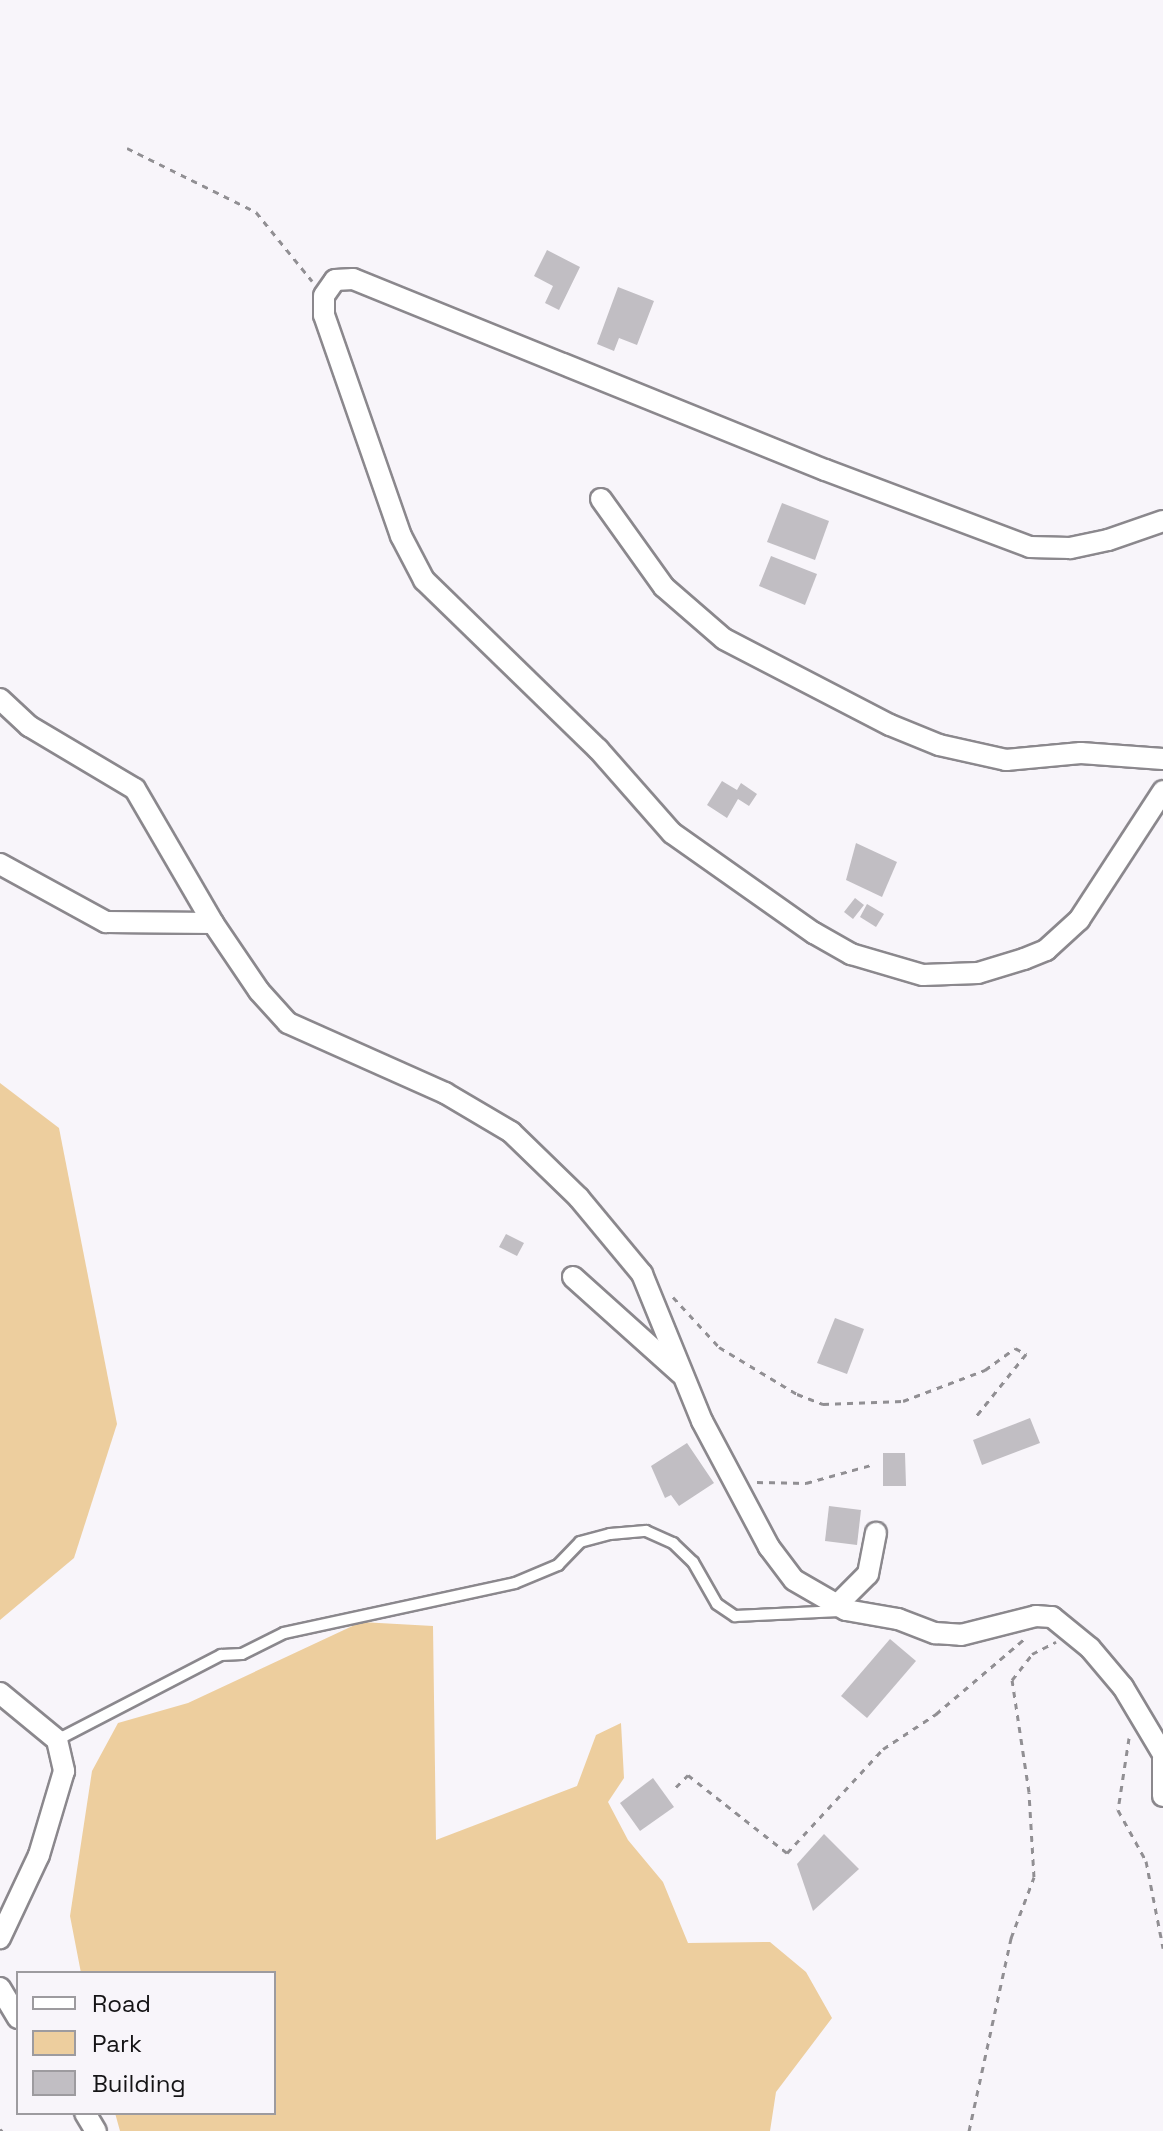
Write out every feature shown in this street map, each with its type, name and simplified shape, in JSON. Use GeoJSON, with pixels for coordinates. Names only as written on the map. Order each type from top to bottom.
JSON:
{"type":"FeatureCollection","features":[{"type":"Feature","properties":{"kind":"street"},"geometry":{"type":"LineString","coordinates":[[1163,521],[1098,542],[1030,547],[825,470],[353,279],[335,280],[324,296],[324,315],[401,536],[424,580],[589,739],[672,833],[814,933],[851,954],[923,975],[978,973],[1024,959],[1046,950],[1079,920],[1163,791]]}},
{"type":"Feature","properties":{"kind":"street"},"geometry":{"type":"LineString","coordinates":[[601,499],[664,587],[724,639],[890,725],[939,745],[1006,760],[1081,753],[1163,759]]}},
{"type":"Feature","properties":{"kind":"street"},"geometry":{"type":"LineString","coordinates":[[0,699],[29,726],[135,789],[213,923],[259,991],[288,1023],[445,1093],[511,1132],[579,1198],[642,1274],[684,1376],[733,1481],[785,1571],[841,1608],[961,1635],[1045,1615],[1075,1633],[1140,1709],[1163,1756],[1163,1796]]}},
{"type":"Feature","properties":{"kind":"street"},"geometry":{"type":"LineString","coordinates":[[0,864],[106,922],[213,923]]}},
{"type":"Feature","properties":{"kind":"street"},"geometry":{"type":"LineString","coordinates":[[573,1277],[684,1376]]}},
{"type":"Feature","properties":{"kind":"street"},"geometry":{"type":"LineString","coordinates":[[841,1608],[868,1574],[876,1533]]}},
{"type":"Feature","properties":{"kind":"street"},"geometry":{"type":"LineString","coordinates":[[0,1693],[57,1740],[64,1771],[59,1801],[0,1938]]}},
{"type":"Feature","properties":{"kind":"street"},"geometry":{"type":"LineString","coordinates":[[0,1988],[16,2015]]}},
{"type":"Feature","properties":{"kind":"lane"},"geometry":{"type":"LineString","coordinates":[[57,1740],[221,1655],[242,1654],[284,1633],[515,1583],[558,1565],[580,1542],[610,1534],[646,1531],[673,1543],[693,1562],[717,1604],[735,1616],[752,1619],[841,1608]]}},
{"type":"Feature","properties":{"kind":"path"},"geometry":{"type":"LineString","coordinates":[[127,148],[256,212],[324,296]]}},
{"type":"Feature","properties":{"kind":"path"},"geometry":{"type":"LineString","coordinates":[[642,1274],[670,1294],[719,1347],[823,1404],[903,1401],[985,1370],[1015,1348],[1026,1354],[974,1419]]}},
{"type":"Feature","properties":{"kind":"path"},"geometry":{"type":"LineString","coordinates":[[733,1481],[806,1483],[871,1465]]}},
{"type":"Feature","properties":{"kind":"path"},"geometry":{"type":"LineString","coordinates":[[676,1787],[688,1775],[787,1853],[883,1749],[1010,1654],[1045,1615]]}},
{"type":"Feature","properties":{"kind":"path"},"geometry":{"type":"LineString","coordinates":[[969,2131],[1011,1938],[1034,1877],[1029,1792],[1012,1680],[1032,1654],[1075,1633]]}},
{"type":"Feature","properties":{"kind":"path"},"geometry":{"type":"LineString","coordinates":[[1130,1733],[1118,1810],[1146,1861],[1163,1948]]}},
{"type":"Feature","properties":{"kind":"green space"},"geometry":{"type":"Polygon","coordinates":[[[0,1083],[59,1128],[117,1424],[74,1558],[0,1620],[0,1083]]]}},
{"type":"Feature","properties":{"kind":"green space"},"geometry":{"type":"Polygon","coordinates":[[[361,1622],[433,1626],[436,1840],[577,1786],[596,1735],[621,1723],[624,1778],[608,1802],[628,1840],[663,1882],[688,1943],[770,1942],[806,1972],[832,2018],[776,2092],[770,2131],[120,2131],[116,2115],[276,2115],[276,1971],[81,1971],[70,1916],[92,1771],[118,1723],[188,1703],[361,1622]]]}},
{"type":"Feature","properties":{"kind":"building"},"geometry":{"type":"Polygon","coordinates":[[[547,250],[580,267],[559,310],[545,303],[553,286],[534,276],[547,250]]]}},
{"type":"Feature","properties":{"kind":"building"},"geometry":{"type":"Polygon","coordinates":[[[618,287],[654,301],[637,345],[619,338],[614,351],[597,344],[618,287]]]}},
{"type":"Feature","properties":{"kind":"building"},"geometry":{"type":"Polygon","coordinates":[[[782,503],[829,521],[815,560],[767,542],[782,503]]]}},
{"type":"Feature","properties":{"kind":"building"},"geometry":{"type":"Polygon","coordinates":[[[771,556],[817,574],[805,605],[759,586],[771,556]]]}},
{"type":"Feature","properties":{"kind":"building"},"geometry":{"type":"Polygon","coordinates":[[[722,781],[737,790],[741,783],[757,794],[749,806],[738,799],[727,818],[707,805],[722,781]]]}},
{"type":"Feature","properties":{"kind":"building"},"geometry":{"type":"Polygon","coordinates":[[[856,843],[897,862],[882,897],[846,880],[856,843]]]}},
{"type":"Feature","properties":{"kind":"building"},"geometry":{"type":"Polygon","coordinates":[[[855,898],[864,905],[853,919],[844,912],[855,898]]]}},
{"type":"Feature","properties":{"kind":"building"},"geometry":{"type":"Polygon","coordinates":[[[867,904],[884,914],[876,927],[860,917],[867,904]]]}},
{"type":"Feature","properties":{"kind":"building"},"geometry":{"type":"Polygon","coordinates":[[[506,1234],[524,1243],[517,1256],[499,1247],[506,1234]]]}},
{"type":"Feature","properties":{"kind":"building"},"geometry":{"type":"Polygon","coordinates":[[[835,1318],[864,1329],[847,1374],[817,1363],[835,1318]]]}},
{"type":"Feature","properties":{"kind":"building"},"geometry":{"type":"Polygon","coordinates":[[[1030,1418],[1040,1443],[982,1465],[973,1440],[1030,1418]]]}},
{"type":"Feature","properties":{"kind":"building"},"geometry":{"type":"Polygon","coordinates":[[[687,1443],[714,1483],[679,1506],[671,1495],[665,1498],[651,1466],[687,1443]]]}},
{"type":"Feature","properties":{"kind":"building"},"geometry":{"type":"Polygon","coordinates":[[[883,1453],[905,1453],[906,1486],[883,1486],[883,1453]]]}},
{"type":"Feature","properties":{"kind":"building"},"geometry":{"type":"Polygon","coordinates":[[[829,1506],[861,1510],[857,1545],[825,1541],[829,1506]]]}},
{"type":"Feature","properties":{"kind":"building"},"geometry":{"type":"Polygon","coordinates":[[[890,1639],[916,1661],[867,1718],[841,1696],[890,1639]]]}},
{"type":"Feature","properties":{"kind":"building"},"geometry":{"type":"Polygon","coordinates":[[[653,1778],[674,1807],[640,1831],[620,1803],[653,1778]]]}},
{"type":"Feature","properties":{"kind":"building"},"geometry":{"type":"Polygon","coordinates":[[[824,1834],[859,1869],[813,1911],[797,1864],[824,1834]]]}}]}
